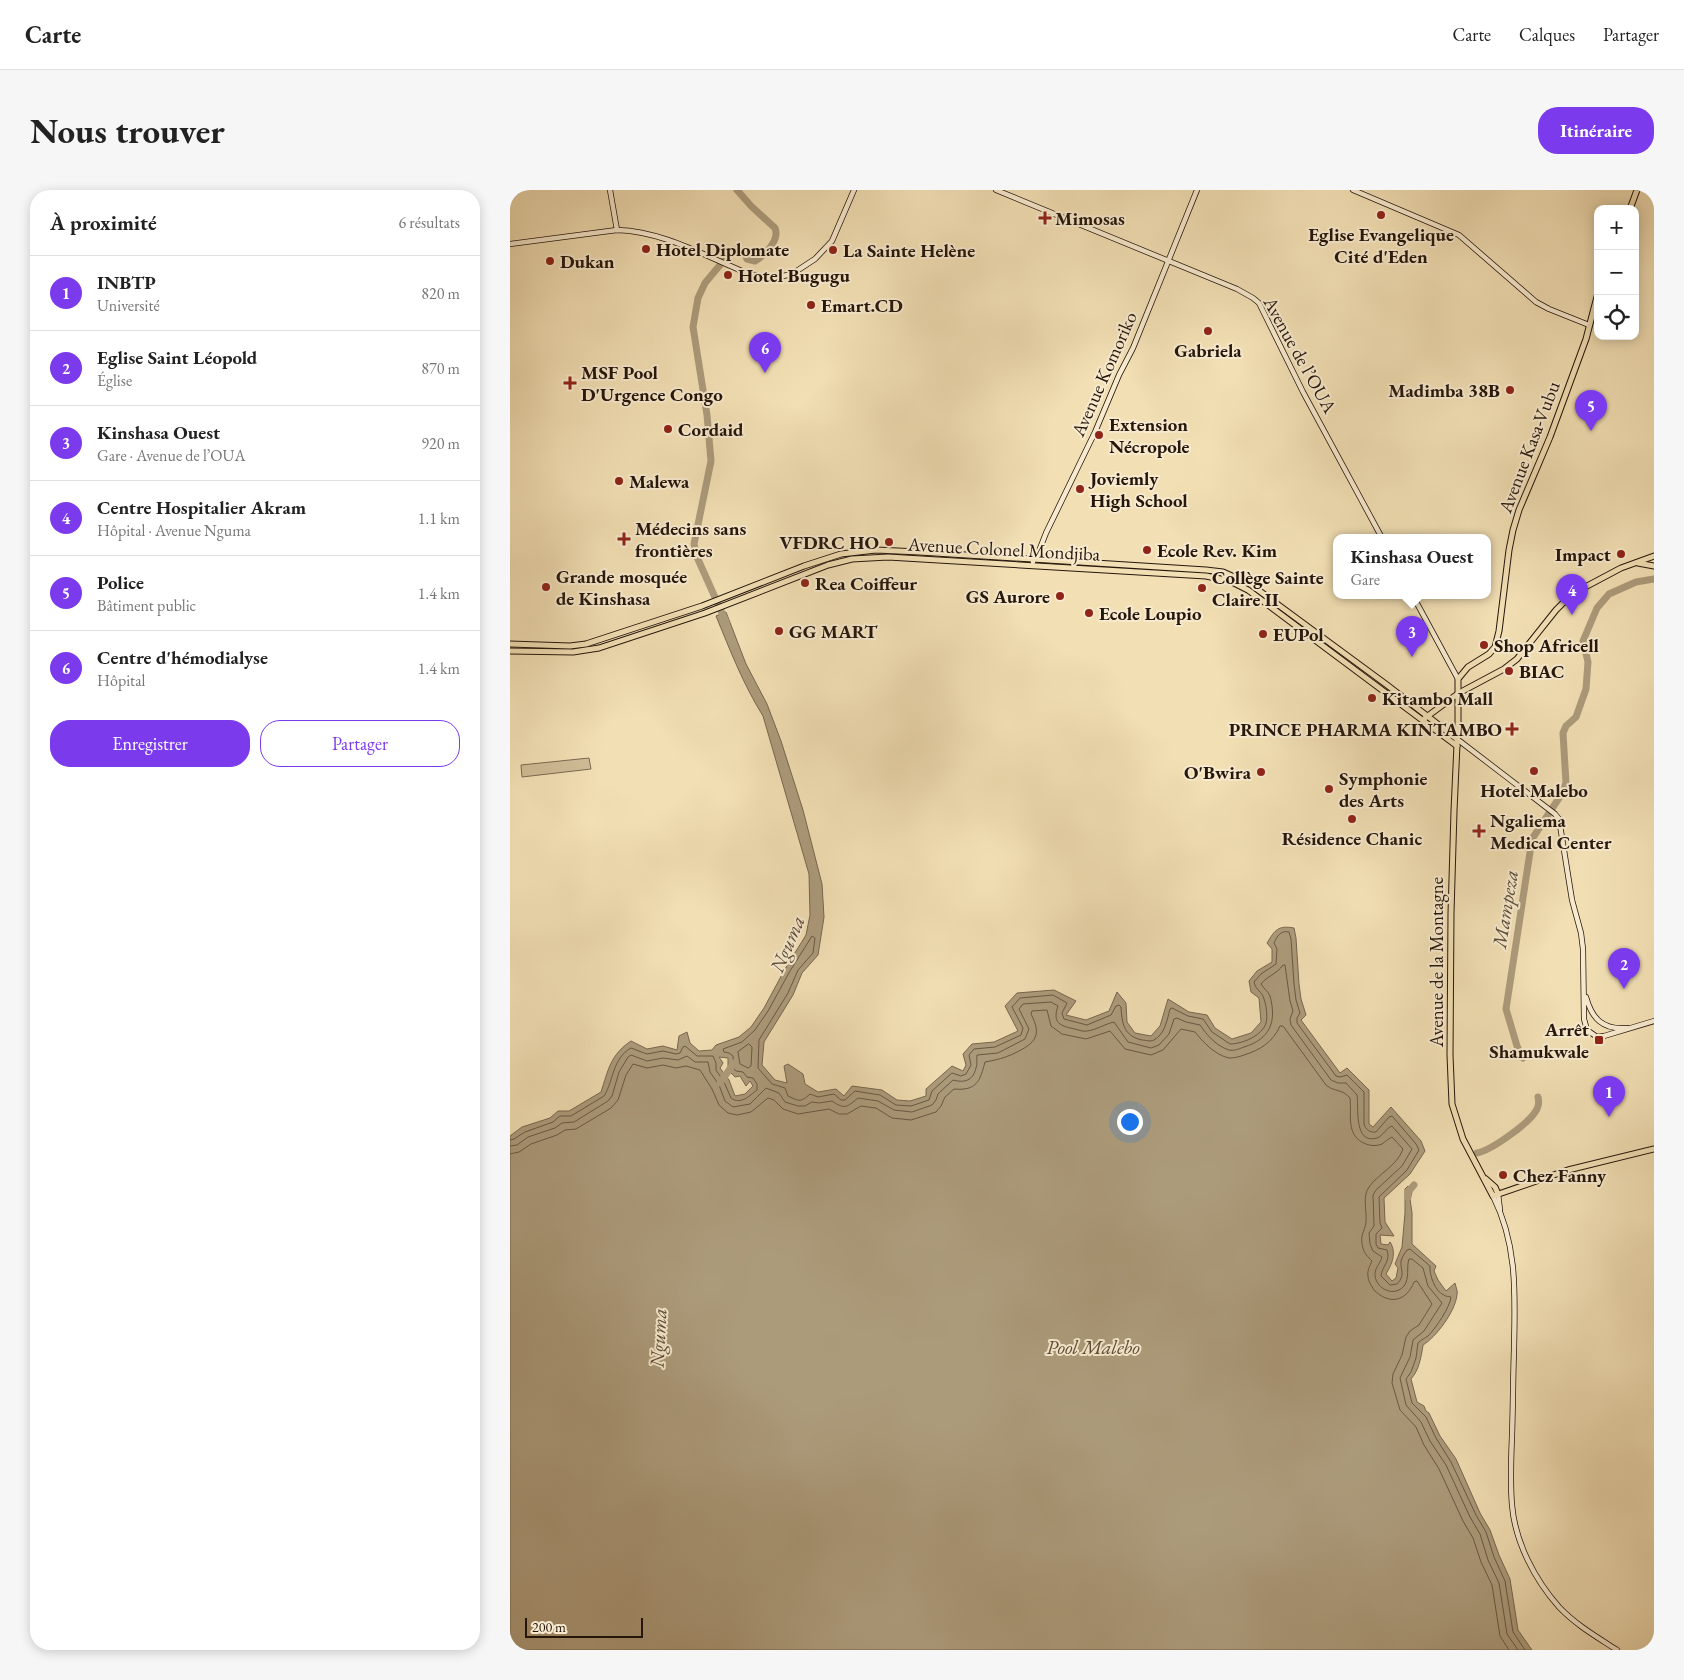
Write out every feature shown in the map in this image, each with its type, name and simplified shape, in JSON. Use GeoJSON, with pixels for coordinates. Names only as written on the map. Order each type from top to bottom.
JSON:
{"type":"FeatureCollection","features":[{"type":"Feature","properties":{"kind":"main road"},"geometry":{"type":"LineString","coordinates":[[1631,205],[1637,190]]}},
{"type":"Feature","properties":{"kind":"main road","name":"Avenue Kasa-Vubu"},"geometry":{"type":"LineString","coordinates":[[1458,679],[1468,667],[1495,648],[1513,530],[1519,510],[1559,413],[1586,339],[1597,295]]}},
{"type":"Feature","properties":{"kind":"main road","name":"Avenue Colonel Mondjiba"},"geometry":{"type":"LineString","coordinates":[[510,644],[570,646],[586,644],[702,606],[804,566],[851,552],[876,550],[1033,558],[1206,570],[1223,572],[1242,579],[1353,660],[1457,746]]}},
{"type":"Feature","properties":{"kind":"main road"},"geometry":{"type":"LineString","coordinates":[[1425,718],[1459,694],[1504,669],[1517,659],[1556,610],[1572,594],[1635,563],[1654,556]]}},
{"type":"Feature","properties":{"kind":"main road","name":"Avenue Colonel Mondjiba"},"geometry":{"type":"LineString","coordinates":[[510,651],[562,653],[584,651],[616,643],[705,614],[808,572],[852,559],[888,557],[1206,576],[1230,581],[1248,590],[1457,739]]}},
{"type":"Feature","properties":{"kind":"main road"},"geometry":{"type":"LineString","coordinates":[[1635,563],[1654,566]]}},
{"type":"Feature","properties":{"kind":"main road"},"geometry":{"type":"LineString","coordinates":[[1457,746],[1458,679]]}},
{"type":"Feature","properties":{"kind":"main road","name":"Avenue de la Montagne"},"geometry":{"type":"LineString","coordinates":[[1457,746],[1452,886],[1450,1055],[1452,1104],[1458,1127],[1481,1173],[1496,1196]]}},
{"type":"Feature","properties":{"kind":"main road"},"geometry":{"type":"LineString","coordinates":[[1496,1196],[1568,1170],[1654,1149]]}},
{"type":"Feature","properties":{"kind":"main road","name":"Avenue de la Montagne"},"geometry":{"type":"LineString","coordinates":[[1481,1173],[1495,1187],[1496,1196]]}},
{"type":"Feature","properties":{"kind":"main road"},"geometry":{"type":"LineString","coordinates":[[1495,1187],[1509,1190]]}},
{"type":"Feature","properties":{"kind":"street"},"geometry":{"type":"LineString","coordinates":[[610,190],[617,230]]}},
{"type":"Feature","properties":{"kind":"street"},"geometry":{"type":"LineString","coordinates":[[510,244],[617,230],[633,230],[666,239],[747,273],[758,276],[783,276],[792,274],[822,253],[832,242],[854,190]]}},
{"type":"Feature","properties":{"kind":"street","name":"Avenue de l’OUA"},"geometry":{"type":"LineString","coordinates":[[996,190],[1237,290],[1257,301],[1380,534]]}},
{"type":"Feature","properties":{"kind":"street","name":"Avenue Komoriko"},"geometry":{"type":"LineString","coordinates":[[1032,566],[1033,558],[1039,551],[1133,348],[1197,190]]}},
{"type":"Feature","properties":{"kind":"street"},"geometry":{"type":"LineString","coordinates":[[1354,190],[1459,235],[1536,302],[1589,325]]}},
{"type":"Feature","properties":{"kind":"street"},"geometry":{"type":"LineString","coordinates":[[1414,599],[1458,679]]}},
{"type":"Feature","properties":{"kind":"street"},"geometry":{"type":"LineString","coordinates":[[1457,739],[1552,812],[1561,823],[1572,900],[1581,933],[1585,964],[1585,1024],[1587,1030],[1597,1037],[1654,1021]]}},
{"type":"Feature","properties":{"kind":"street"},"geometry":{"type":"LineString","coordinates":[[1457,746],[1473,751]]}},
{"type":"Feature","properties":{"kind":"street"},"geometry":{"type":"LineString","coordinates":[[1585,992],[1593,1015],[1598,1020],[1612,1028],[1633,1027]]}},
{"type":"Feature","properties":{"kind":"street"},"geometry":{"type":"LineString","coordinates":[[1496,1196],[1510,1243],[1515,1276],[1511,1468],[1512,1506],[1515,1523],[1526,1555],[1537,1578],[1550,1596],[1576,1623],[1617,1650]]}},
{"type":"Feature","properties":{"kind":"shaded area"},"geometry":{"type":"Polygon","coordinates":[[[589,758],[591,769],[522,777],[521,765],[589,758]]]}},
{"type":"Feature","properties":{"kind":"water","name":"Pool Malebo"},"geometry":{"type":"Polygon","coordinates":[[[726,612],[746,664],[767,704],[803,810],[822,884],[824,917],[818,955],[802,973],[793,995],[764,1042],[762,1065],[775,1080],[787,1083],[784,1066],[788,1064],[803,1074],[805,1084],[818,1092],[836,1089],[844,1096],[852,1086],[882,1090],[897,1100],[910,1101],[926,1096],[926,1089],[952,1066],[963,1071],[966,1065],[963,1054],[972,1044],[994,1042],[1018,1031],[1005,1006],[1017,993],[1054,990],[1076,1001],[1066,1015],[1086,1020],[1109,1011],[1117,992],[1126,1003],[1127,1022],[1135,1033],[1151,1036],[1160,1026],[1168,999],[1189,1012],[1207,1015],[1215,1028],[1232,1039],[1251,1033],[1261,1022],[1259,998],[1251,992],[1249,981],[1257,971],[1272,962],[1272,949],[1267,943],[1277,929],[1284,927],[1294,928],[1301,999],[1306,1015],[1301,1020],[1340,1073],[1347,1068],[1369,1090],[1369,1124],[1373,1127],[1391,1107],[1421,1141],[1425,1151],[1410,1174],[1384,1198],[1385,1222],[1394,1236],[1380,1235],[1381,1244],[1388,1245],[1390,1242],[1393,1250],[1392,1262],[1386,1274],[1392,1281],[1396,1278],[1398,1268],[1395,1264],[1402,1247],[1405,1189],[1408,1186],[1412,1192],[1410,1199],[1412,1244],[1436,1266],[1434,1271],[1446,1291],[1455,1283],[1457,1292],[1453,1309],[1449,1316],[1439,1330],[1423,1345],[1418,1368],[1411,1379],[1417,1402],[1424,1406],[1429,1413],[1440,1436],[1456,1459],[1480,1513],[1490,1530],[1510,1579],[1518,1630],[1532,1650],[510,1650],[510,1136],[522,1127],[550,1118],[558,1111],[569,1111],[601,1092],[614,1058],[631,1041],[647,1049],[663,1046],[677,1050],[679,1036],[687,1032],[690,1043],[699,1051],[712,1050],[716,1045],[739,1037],[751,1027],[764,1008],[806,935],[810,915],[809,874],[763,716],[743,679],[716,616],[726,612]],[[719,1057],[723,1063],[720,1068],[729,1080],[735,1096],[745,1094],[753,1086],[750,1081],[746,1086],[740,1076],[735,1077],[728,1070],[728,1058],[719,1057]]]}},
{"type":"Feature","properties":{"kind":"waterway","name":"Nguma"},"geometry":{"type":"LineString","coordinates":[[726,622],[697,557],[694,544],[711,461],[707,415],[693,327],[698,298],[705,283],[730,253],[736,249],[744,252],[747,259],[755,261],[774,242],[775,228],[737,190]]}},
{"type":"Feature","properties":{"kind":"waterway","name":"Mampeza"},"geometry":{"type":"LineString","coordinates":[[1523,1058],[1517,1046],[1506,1009],[1532,839],[1561,795],[1566,783],[1563,733],[1566,726],[1576,717],[1586,689],[1588,662],[1583,641],[1597,608],[1609,594],[1636,582],[1654,579]]}},
{"type":"Feature","properties":{"kind":"waterway","name":"Nguma"},"geometry":{"type":"LineString","coordinates":[[720,1083],[734,1063]]}},
{"type":"Feature","properties":{"kind":"waterway","name":"Mampeza"},"geometry":{"type":"LineString","coordinates":[[1477,1153],[1492,1147],[1527,1121],[1537,1109],[1538,1097]]}},
{"type":"Feature","properties":{"kind":"waterway","name":"Mampeza"},"geometry":{"type":"LineString","coordinates":[[1408,1197],[1408,1192],[1414,1185]]}},
{"type":"Feature","properties":{"kind":"place","name":"Eglise Evangelique Cité d'Eden"},"geometry":{"type":"Point","coordinates":[1381,215]}},
{"type":"Feature","properties":{"kind":"place","name":"Mimosas"},"geometry":{"type":"Point","coordinates":[1045,218]}},
{"type":"Feature","properties":{"kind":"place","name":"Hotel Diplomate"},"geometry":{"type":"Point","coordinates":[646,249]}},
{"type":"Feature","properties":{"kind":"place","name":"La Sainte Helène"},"geometry":{"type":"Point","coordinates":[833,250]}},
{"type":"Feature","properties":{"kind":"place","name":"Dukan"},"geometry":{"type":"Point","coordinates":[550,261]}},
{"type":"Feature","properties":{"kind":"place","name":"Hotel Bugugu"},"geometry":{"type":"Point","coordinates":[728,275]}},
{"type":"Feature","properties":{"kind":"place","name":"Emart.CD"},"geometry":{"type":"Point","coordinates":[811,305]}},
{"type":"Feature","properties":{"kind":"place","name":"Gabriela"},"geometry":{"type":"Point","coordinates":[1208,331]}},
{"type":"Feature","properties":{"kind":"place","name":"Centre d'hémodialyse"},"geometry":{"type":"Point","coordinates":[765,373]}},
{"type":"Feature","properties":{"kind":"place","name":"MSF Pool D'Urgence Congo"},"geometry":{"type":"Point","coordinates":[570,383]}},
{"type":"Feature","properties":{"kind":"place","name":"Madimba 38B"},"geometry":{"type":"Point","coordinates":[1510,390]}},
{"type":"Feature","properties":{"kind":"place","name":"Cordaid"},"geometry":{"type":"Point","coordinates":[668,429]}},
{"type":"Feature","properties":{"kind":"place","name":"Police"},"geometry":{"type":"Point","coordinates":[1591,431]}},
{"type":"Feature","properties":{"kind":"place","name":"Extension Nécropole"},"geometry":{"type":"Point","coordinates":[1099,435]}},
{"type":"Feature","properties":{"kind":"place","name":"Malewa"},"geometry":{"type":"Point","coordinates":[619,481]}},
{"type":"Feature","properties":{"kind":"place","name":"Joviemly High School"},"geometry":{"type":"Point","coordinates":[1080,489]}},
{"type":"Feature","properties":{"kind":"place","name":"Médecins sans frontières"},"geometry":{"type":"Point","coordinates":[624,539]}},
{"type":"Feature","properties":{"kind":"place","name":"VFDRC HO"},"geometry":{"type":"Point","coordinates":[889,542]}},
{"type":"Feature","properties":{"kind":"place","name":"Ecole Rev. Kim"},"geometry":{"type":"Point","coordinates":[1147,550]}},
{"type":"Feature","properties":{"kind":"place","name":"Impact"},"geometry":{"type":"Point","coordinates":[1621,554]}},
{"type":"Feature","properties":{"kind":"place","name":"Rea Coiffeur"},"geometry":{"type":"Point","coordinates":[805,583]}},
{"type":"Feature","properties":{"kind":"place","name":"Grande mosquée de Kinshasa"},"geometry":{"type":"Point","coordinates":[546,587]}},
{"type":"Feature","properties":{"kind":"place","name":"Collège Sainte Claire II"},"geometry":{"type":"Point","coordinates":[1202,588]}},
{"type":"Feature","properties":{"kind":"place","name":"GS Aurore"},"geometry":{"type":"Point","coordinates":[1060,596]}},
{"type":"Feature","properties":{"kind":"place","name":"Ecole Loupio"},"geometry":{"type":"Point","coordinates":[1089,613]}},
{"type":"Feature","properties":{"kind":"place","name":"Centre Hospitalier Akram"},"geometry":{"type":"Point","coordinates":[1572,615]}},
{"type":"Feature","properties":{"kind":"place","name":"GG MART"},"geometry":{"type":"Point","coordinates":[779,631]}},
{"type":"Feature","properties":{"kind":"place","name":"EUPol"},"geometry":{"type":"Point","coordinates":[1263,634]}},
{"type":"Feature","properties":{"kind":"place","name":"Shop Africell"},"geometry":{"type":"Point","coordinates":[1484,645]}},
{"type":"Feature","properties":{"kind":"place","name":"Kinshasa Ouest"},"geometry":{"type":"Point","coordinates":[1412,657]}},
{"type":"Feature","properties":{"kind":"place","name":"BIAC"},"geometry":{"type":"Point","coordinates":[1509,671]}},
{"type":"Feature","properties":{"kind":"place","name":"Kitambo Mall"},"geometry":{"type":"Point","coordinates":[1372,698]}},
{"type":"Feature","properties":{"kind":"place","name":"PRINCE PHARMA KINTAMBO"},"geometry":{"type":"Point","coordinates":[1512,729]}},
{"type":"Feature","properties":{"kind":"place","name":"Hotel Malebo"},"geometry":{"type":"Point","coordinates":[1534,771]}},
{"type":"Feature","properties":{"kind":"place","name":"O'Bwira"},"geometry":{"type":"Point","coordinates":[1261,772]}},
{"type":"Feature","properties":{"kind":"place","name":"Symphonie des Arts"},"geometry":{"type":"Point","coordinates":[1329,789]}},
{"type":"Feature","properties":{"kind":"place","name":"Résidence Chanic"},"geometry":{"type":"Point","coordinates":[1352,819]}},
{"type":"Feature","properties":{"kind":"place","name":"Ngaliema Medical Center"},"geometry":{"type":"Point","coordinates":[1479,831]}},
{"type":"Feature","properties":{"kind":"place","name":"Eglise Saint Léopold"},"geometry":{"type":"Point","coordinates":[1624,989]}},
{"type":"Feature","properties":{"kind":"place","name":"Arrêt Shamukwale"},"geometry":{"type":"Point","coordinates":[1599,1040]}},
{"type":"Feature","properties":{"kind":"place","name":"INBTP"},"geometry":{"type":"Point","coordinates":[1609,1117]}},
{"type":"Feature","properties":{"kind":"place","name":"Chez Fanny"},"geometry":{"type":"Point","coordinates":[1503,1175]}}]}
